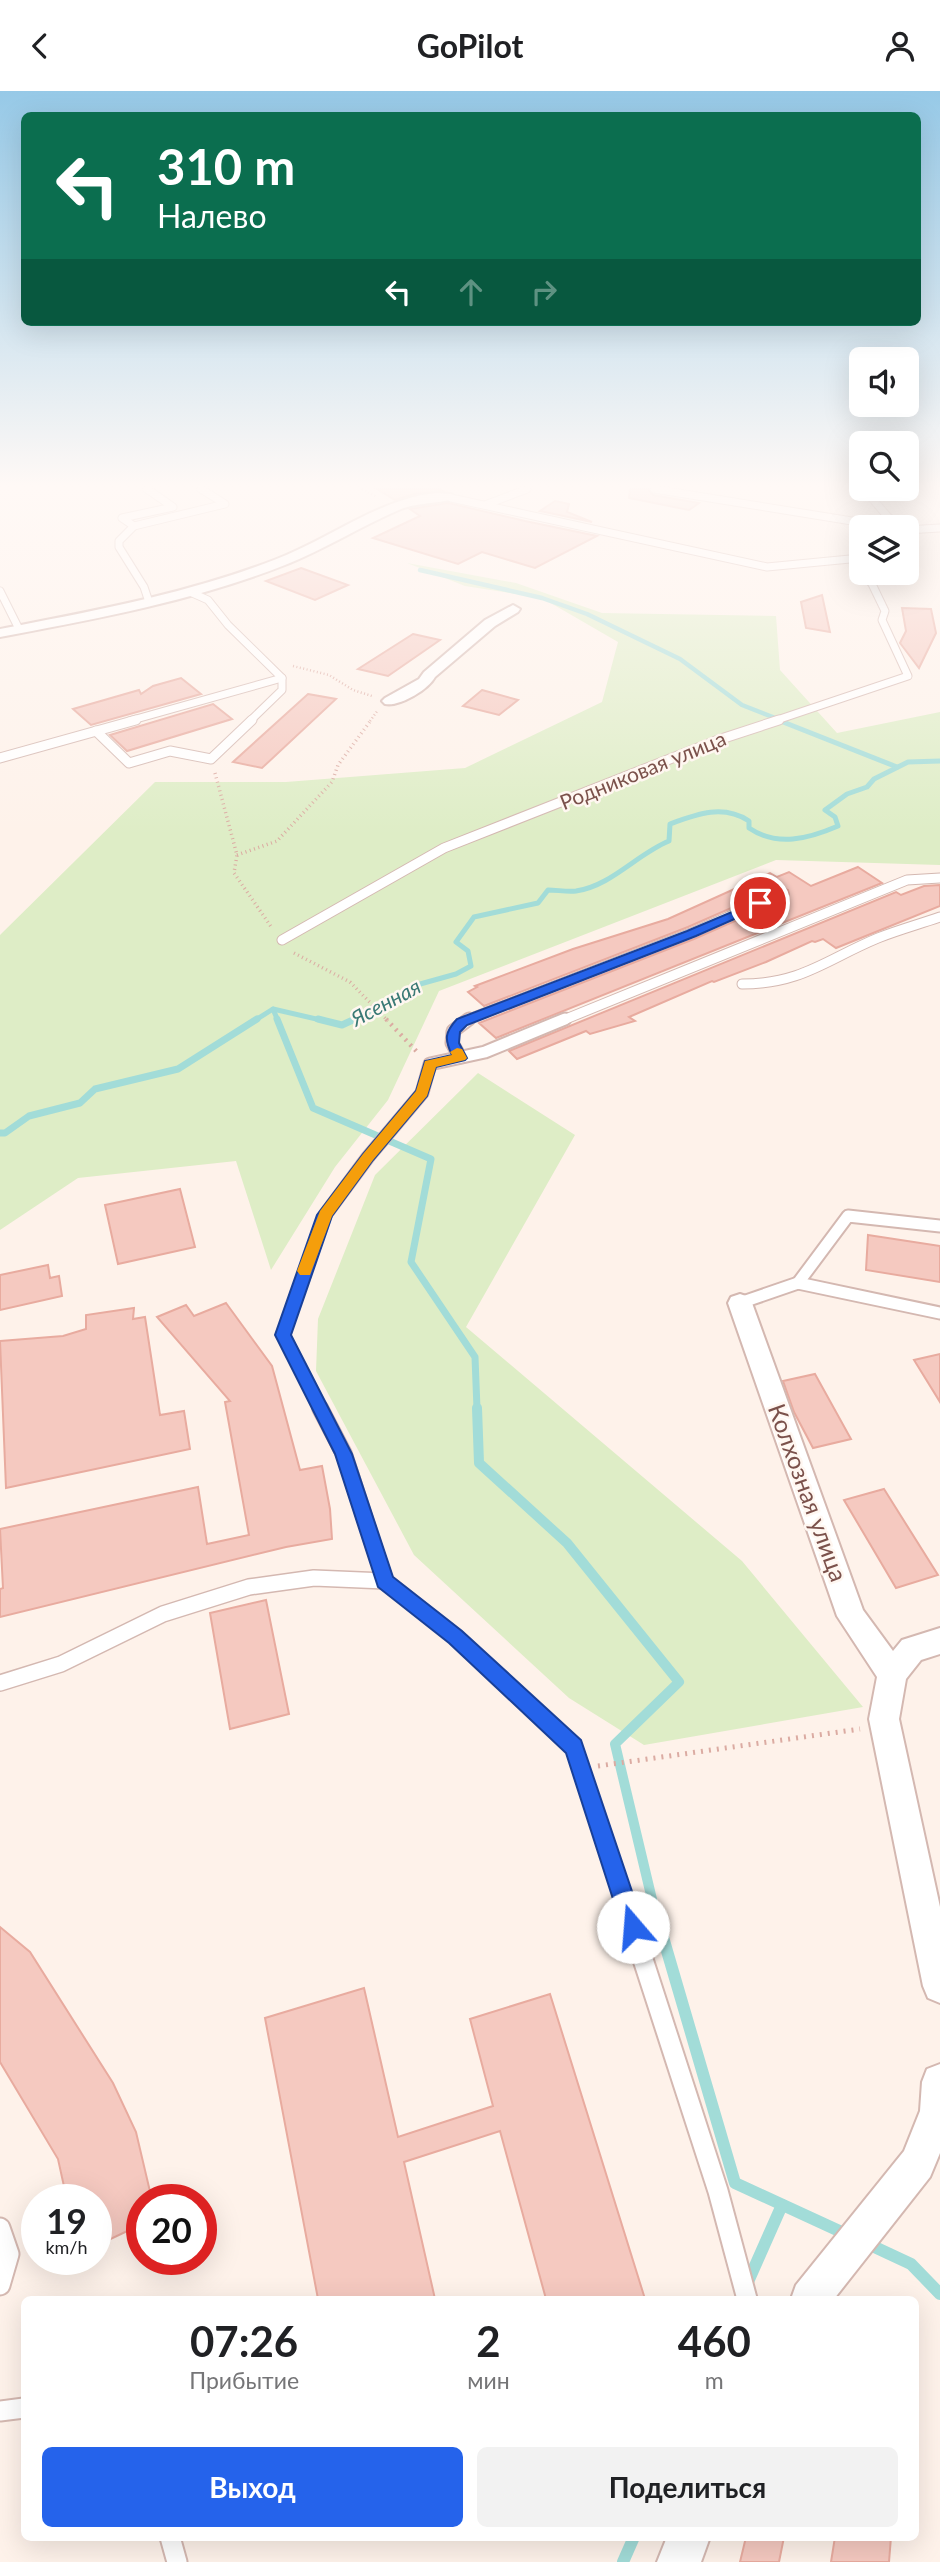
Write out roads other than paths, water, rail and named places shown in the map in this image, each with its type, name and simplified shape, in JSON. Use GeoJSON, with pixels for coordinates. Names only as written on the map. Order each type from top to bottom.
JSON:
{"type":"FeatureCollection","features":[{"type":"Feature","properties":{"kind":"street"},"geometry":{"type":"LineString","coordinates":[[0,633],[138,604]]}},
{"type":"Feature","properties":{"kind":"street"},"geometry":{"type":"LineString","coordinates":[[390,701],[425,682],[429,674],[491,623],[513,609]]}},
{"type":"Feature","properties":{"kind":"street","name":"Колхозная улица"},"geometry":{"type":"LineString","coordinates":[[740,1303],[851,1616],[892,1674]]}},
{"type":"Feature","properties":{"kind":"street"},"geometry":{"type":"LineString","coordinates":[[940,1641],[912,1649],[892,1674],[885,1725],[940,1986]]}},
{"type":"Feature","properties":{"kind":"street"},"geometry":{"type":"LineString","coordinates":[[812,2296],[918,2164],[938,2111],[940,2082]]}},
{"type":"Feature","properties":{"kind":"street"},"geometry":{"type":"LineString","coordinates":[[679,2562],[687,2541]]}},
{"type":"Feature","properties":{"kind":"lane"},"geometry":{"type":"LineString","coordinates":[[7,604],[19,629]]}},
{"type":"Feature","properties":{"kind":"lane"},"geometry":{"type":"LineString","coordinates":[[96,731],[129,763],[170,751],[211,759],[282,690],[282,678],[275,669],[228,625],[211,604]]}},
{"type":"Feature","properties":{"kind":"lane","name":"Родниковая улица"},"geometry":{"type":"LineString","coordinates":[[282,940],[444,848],[718,740],[908,676],[882,621],[886,611],[883,604]]}},
{"type":"Feature","properties":{"kind":"lane"},"geometry":{"type":"LineString","coordinates":[[0,758],[282,678]]}},
{"type":"Feature","properties":{"kind":"lane"},"geometry":{"type":"LineString","coordinates":[[746,2296],[714,2178],[574,1747],[456,1637],[385,1581],[344,1454],[283,1335],[325,1215],[422,1093],[430,1064],[485,1052],[907,880],[940,878]]}},
{"type":"Feature","properties":{"kind":"lane"},"geometry":{"type":"LineString","coordinates":[[460,1058],[452,1043],[453,1031],[462,1022],[691,933],[782,893]]}},
{"type":"Feature","properties":{"kind":"lane"},"geometry":{"type":"LineString","coordinates":[[742,983],[768,986],[797,979],[877,939],[940,917]]}},
{"type":"Feature","properties":{"kind":"lane"},"geometry":{"type":"LineString","coordinates":[[798,1283],[848,1216],[940,1226]]}},
{"type":"Feature","properties":{"kind":"lane"},"geometry":{"type":"LineString","coordinates":[[740,1303],[798,1283],[940,1313]]}},
{"type":"Feature","properties":{"kind":"lane"},"geometry":{"type":"LineString","coordinates":[[0,1683],[61,1664],[163,1614],[249,1587],[314,1578],[385,1581]]}},
{"type":"Feature","properties":{"kind":"lane"},"geometry":{"type":"LineString","coordinates":[[0,2228],[9,2254],[0,2285]]}},
{"type":"Feature","properties":{"kind":"lane"},"geometry":{"type":"LineString","coordinates":[[0,2411],[21,2408]]}},
{"type":"Feature","properties":{"kind":"lane"},"geometry":{"type":"LineString","coordinates":[[171,2541],[177,2562]]}},
{"type":"Feature","properties":{"kind":"waterway"},"geometry":{"type":"LineString","coordinates":[[560,604],[587,614],[680,659],[742,705],[783,721]]}},
{"type":"Feature","properties":{"kind":"waterway"},"geometry":{"type":"LineString","coordinates":[[778,720],[897,767]]}},
{"type":"Feature","properties":{"kind":"waterway","name":"Ясенная"},"geometry":{"type":"LineString","coordinates":[[351,1021],[396,1002],[413,986],[456,974],[471,966],[468,951],[456,942],[474,917],[538,903],[548,890],[576,891],[601,883],[669,841],[670,824],[700,814],[720,812],[749,821],[749,828],[770,838],[804,837],[838,826],[835,817],[825,810],[847,794],[867,787],[874,779],[908,762],[940,761]]}},
{"type":"Feature","properties":{"kind":"waterway","name":"Ясенная"},"geometry":{"type":"LineString","coordinates":[[254,1021],[273,1009]]}},
{"type":"Feature","properties":{"kind":"waterway","name":"Ясенная"},"geometry":{"type":"LineString","coordinates":[[273,1009],[325,1021]]}},
{"type":"Feature","properties":{"kind":"waterway"},"geometry":{"type":"LineString","coordinates":[[273,1009],[278,1021]]}},
{"type":"Feature","properties":{"kind":"waterway","name":"Ясенная"},"geometry":{"type":"LineString","coordinates":[[0,1133],[5,1133],[29,1116],[80,1103],[95,1089],[178,1069],[257,1019]]}},
{"type":"Feature","properties":{"kind":"waterway"},"geometry":{"type":"LineString","coordinates":[[277,1019],[313,1108],[431,1159],[411,1262],[475,1357],[477,1409]]}},
{"type":"Feature","properties":{"kind":"waterway","name":"Ясенная"},"geometry":{"type":"LineString","coordinates":[[318,1019],[342,1025],[355,1019]]}},
{"type":"Feature","properties":{"kind":"waterway"},"geometry":{"type":"LineString","coordinates":[[477,1408],[479,1463],[567,1543],[679,1682],[615,1744],[655,1912]]}},
{"type":"Feature","properties":{"kind":"waterway"},"geometry":{"type":"LineString","coordinates":[[655,1910],[735,2183],[848,2235]]}},
{"type":"Feature","properties":{"kind":"waterway"},"geometry":{"type":"LineString","coordinates":[[747,2284],[782,2205]]}},
{"type":"Feature","properties":{"kind":"waterway"},"geometry":{"type":"LineString","coordinates":[[866,2243],[911,2264],[940,2294]]}},
{"type":"Feature","properties":{"kind":"waterway"},"geometry":{"type":"LineString","coordinates":[[623,2562],[632,2541]]}}]}
